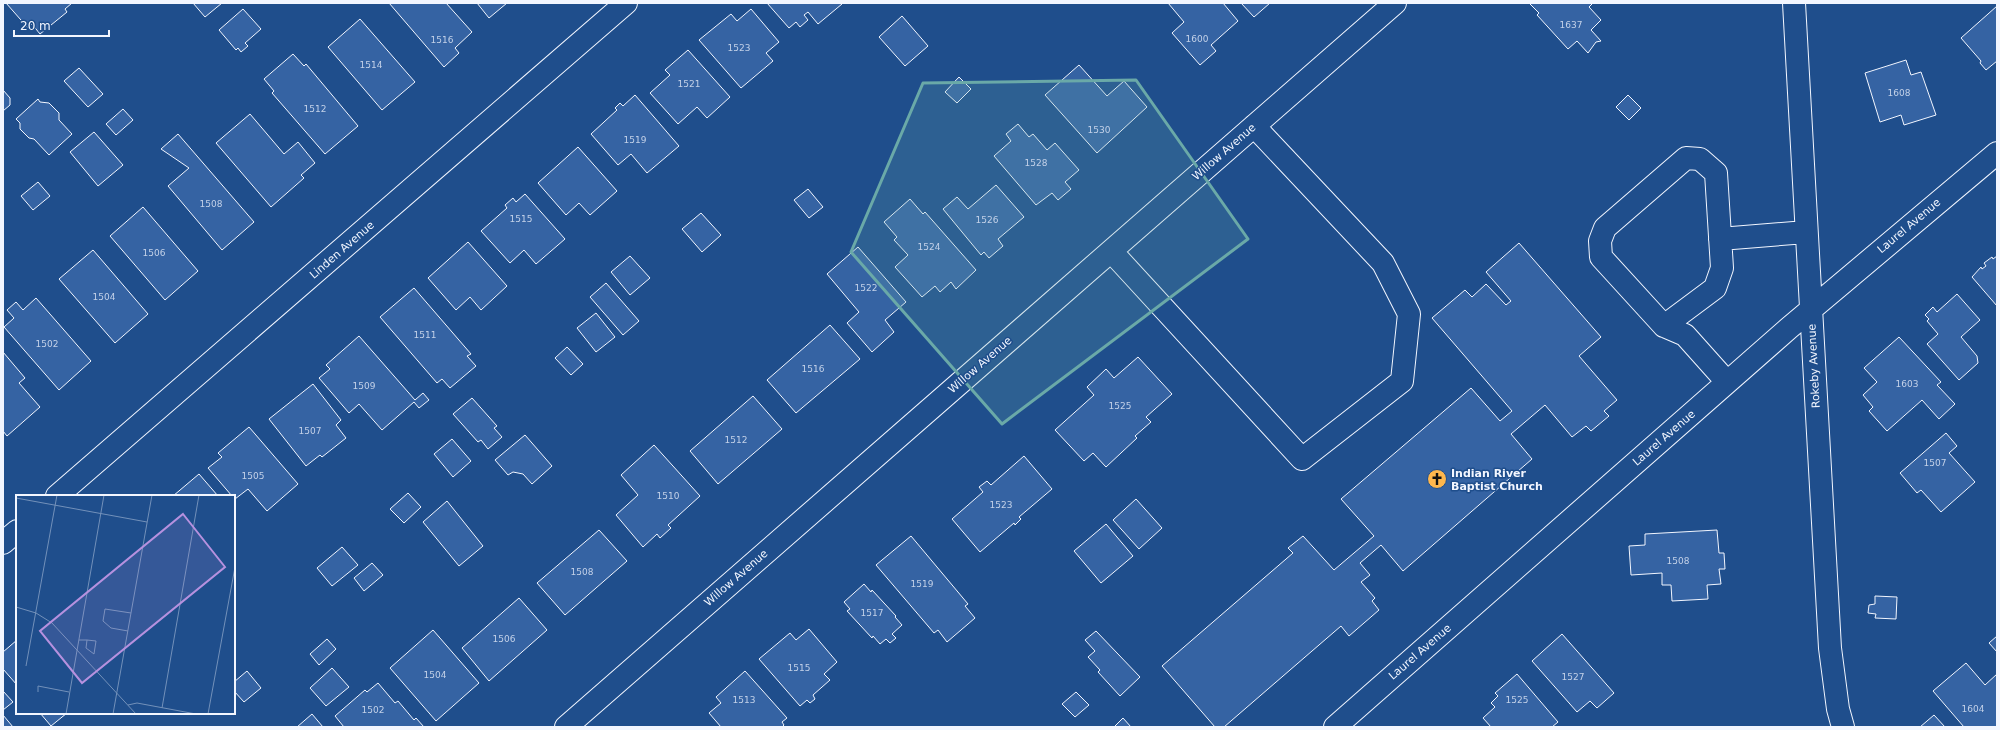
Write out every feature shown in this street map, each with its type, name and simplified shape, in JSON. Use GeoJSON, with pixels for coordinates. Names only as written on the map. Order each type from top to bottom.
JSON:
{"type":"FeatureCollection","features":[{"type":"Feature","properties":{"kind":"street","name":"Linden Avenue"},"geometry":{"type":"LineString","coordinates":[[58,495],[626,3]]}},
{"type":"Feature","properties":{"kind":"street","name":"Willow Avenue"},"geometry":{"type":"LineString","coordinates":[[566,727],[1395,3]]}},
{"type":"Feature","properties":{"kind":"street","name":"Rokeby Avenue"},"geometry":{"type":"LineString","coordinates":[[1794,3],[1830,648],[1838,709],[1843,727]]}},
{"type":"Feature","properties":{"kind":"street"},"geometry":{"type":"LineString","coordinates":[[1111,251],[1302,459],[1402,380],[1409,314],[1384,263],[1254,126]]}},
{"type":"Feature","properties":{"kind":"street","name":"Laurel Avenue"},"geometry":{"type":"LineString","coordinates":[[1335,727],[1810,309],[1997,153]]}},
{"type":"Feature","properties":{"kind":"street"},"geometry":{"type":"LineString","coordinates":[[1664,326],[1716,288],[1722,268],[1716,173],[1700,159],[1686,158],[1605,228],[1600,240],[1601,257],[1664,326],[1685,335],[1727,382]]}},
{"type":"Feature","properties":{"kind":"street"},"geometry":{"type":"LineString","coordinates":[[1720,239],[1806,232]]}},
{"type":"Feature","properties":{"kind":"street"},"geometry":{"type":"LineString","coordinates":[[3,543],[16,532]]}},
{"type":"Feature","properties":{"kind":"highlighted area"},"geometry":{"type":"Polygon","coordinates":[[[1136,80],[1248,239],[1002,424],[851,252],[923,83],[1136,80]]]}},
{"type":"Feature","properties":{"kind":"building"},"geometry":{"type":"Polygon","coordinates":[[[6,3],[72,3],[65,9],[67,12],[40,34],[32,24],[28,28],[6,3]]]}},
{"type":"Feature","properties":{"kind":"building"},"geometry":{"type":"Polygon","coordinates":[[[193,3],[222,3],[205,17],[193,3]]]}},
{"type":"Feature","properties":{"kind":"building"},"geometry":{"type":"Polygon","coordinates":[[[389,3],[446,3],[472,32],[455,48],[459,53],[444,67],[389,3]]]}},
{"type":"Feature","properties":{"kind":"building"},"geometry":{"type":"Polygon","coordinates":[[[477,3],[507,3],[489,18],[477,3]]]}},
{"type":"Feature","properties":{"kind":"building"},"geometry":{"type":"Polygon","coordinates":[[[767,3],[842,4],[818,24],[808,12],[804,15],[808,20],[800,27],[796,22],[789,28],[767,3]]]}},
{"type":"Feature","properties":{"kind":"building"},"geometry":{"type":"Polygon","coordinates":[[[1168,3],[1223,3],[1238,21],[1211,45],[1216,51],[1200,65],[1172,33],[1184,22],[1168,3]]]}},
{"type":"Feature","properties":{"kind":"building"},"geometry":{"type":"Polygon","coordinates":[[[1241,3],[1270,3],[1254,17],[1241,3]]]}},
{"type":"Feature","properties":{"kind":"building"},"geometry":{"type":"Polygon","coordinates":[[[1529,3],[1593,3],[1589,7],[1601,20],[1591,30],[1601,41],[1596,42],[1588,53],[1577,41],[1568,49],[1537,15],[1539,13],[1529,3]]]}},
{"type":"Feature","properties":{"kind":"building"},"geometry":{"type":"Polygon","coordinates":[[[1997,6],[1997,61],[1986,70],[1980,63],[1981,61],[1961,38],[1997,6]]]}},
{"type":"Feature","properties":{"kind":"building"},"geometry":{"type":"Polygon","coordinates":[[[243,9],[261,29],[245,43],[248,46],[241,52],[238,48],[236,50],[219,30],[243,9]]]}},
{"type":"Feature","properties":{"kind":"building"},"geometry":{"type":"Polygon","coordinates":[[[751,9],[779,42],[766,53],[773,61],[741,88],[699,40],[731,14],[737,21],[751,9]]]}},
{"type":"Feature","properties":{"kind":"building"},"geometry":{"type":"Polygon","coordinates":[[[902,16],[928,46],[905,66],[879,37],[902,16]]]}},
{"type":"Feature","properties":{"kind":"building"},"geometry":{"type":"Polygon","coordinates":[[[360,19],[415,82],[382,110],[328,47],[360,19]]]}},
{"type":"Feature","properties":{"kind":"building"},"geometry":{"type":"Polygon","coordinates":[[[688,50],[730,97],[707,118],[697,107],[678,124],[650,93],[670,75],[665,70],[688,50]]]}},
{"type":"Feature","properties":{"kind":"building"},"geometry":{"type":"Polygon","coordinates":[[[293,54],[304,66],[306,64],[358,126],[325,154],[272,93],[274,91],[264,79],[293,54]]]}},
{"type":"Feature","properties":{"kind":"building"},"geometry":{"type":"Polygon","coordinates":[[[1906,60],[1911,75],[1921,72],[1936,115],[1904,125],[1901,115],[1880,122],[1865,73],[1906,60]]]}},
{"type":"Feature","properties":{"kind":"building"},"geometry":{"type":"Polygon","coordinates":[[[1079,65],[1107,96],[1124,81],[1147,107],[1097,153],[1045,95],[1079,65]]]}},
{"type":"Feature","properties":{"kind":"building"},"geometry":{"type":"Polygon","coordinates":[[[79,68],[103,94],[88,107],[64,81],[79,68]]]}},
{"type":"Feature","properties":{"kind":"building"},"geometry":{"type":"Polygon","coordinates":[[[959,77],[971,89],[957,103],[945,92],[959,77]]]}},
{"type":"Feature","properties":{"kind":"building"},"geometry":{"type":"Polygon","coordinates":[[[3,90],[10,98],[10,105],[3,111],[3,90]]]}},
{"type":"Feature","properties":{"kind":"building"},"geometry":{"type":"Polygon","coordinates":[[[635,95],[679,146],[647,173],[631,154],[618,165],[591,134],[617,110],[615,108],[620,103],[623,106],[635,95]]]}},
{"type":"Feature","properties":{"kind":"building"},"geometry":{"type":"Polygon","coordinates":[[[1628,95],[1641,108],[1629,120],[1616,107],[1628,95]]]}},
{"type":"Feature","properties":{"kind":"building"},"geometry":{"type":"Polygon","coordinates":[[[38,99],[40,102],[49,103],[59,113],[59,120],[72,134],[49,155],[34,139],[29,138],[20,129],[20,123],[16,119],[38,99]]]}},
{"type":"Feature","properties":{"kind":"building"},"geometry":{"type":"Polygon","coordinates":[[[123,109],[133,120],[116,135],[106,124],[123,109]]]}},
{"type":"Feature","properties":{"kind":"building"},"geometry":{"type":"Polygon","coordinates":[[[250,114],[284,154],[298,142],[315,163],[301,175],[304,178],[271,207],[216,143],[250,114]]]}},
{"type":"Feature","properties":{"kind":"building"},"geometry":{"type":"Polygon","coordinates":[[[1018,124],[1029,137],[1033,134],[1047,150],[1055,143],[1079,170],[1065,182],[1071,189],[1058,200],[1052,193],[1036,205],[994,156],[1011,141],[1006,134],[1018,124]]]}},
{"type":"Feature","properties":{"kind":"building"},"geometry":{"type":"Polygon","coordinates":[[[94,132],[123,165],[98,186],[70,152],[94,132]]]}},
{"type":"Feature","properties":{"kind":"building"},"geometry":{"type":"Polygon","coordinates":[[[178,134],[254,222],[222,250],[168,186],[189,168],[161,149],[178,134]]]}},
{"type":"Feature","properties":{"kind":"building"},"geometry":{"type":"Polygon","coordinates":[[[578,147],[617,191],[590,215],[579,203],[566,215],[538,183],[578,147]]]}},
{"type":"Feature","properties":{"kind":"building"},"geometry":{"type":"Polygon","coordinates":[[[38,182],[50,196],[33,210],[21,196],[38,182]]]}},
{"type":"Feature","properties":{"kind":"building"},"geometry":{"type":"Polygon","coordinates":[[[996,185],[1024,217],[998,239],[1003,246],[989,258],[984,252],[981,255],[943,209],[957,197],[968,209],[996,185]]]}},
{"type":"Feature","properties":{"kind":"building"},"geometry":{"type":"Polygon","coordinates":[[[808,189],[823,207],[809,218],[794,200],[808,189]]]}},
{"type":"Feature","properties":{"kind":"building"},"geometry":{"type":"Polygon","coordinates":[[[525,194],[565,239],[536,264],[524,250],[510,263],[481,231],[507,208],[505,205],[513,198],[516,202],[525,194]]]}},
{"type":"Feature","properties":{"kind":"building"},"geometry":{"type":"Polygon","coordinates":[[[910,199],[923,214],[925,212],[976,270],[956,289],[951,282],[940,292],[935,286],[922,297],[895,267],[908,255],[894,240],[897,237],[884,222],[910,199]]]}},
{"type":"Feature","properties":{"kind":"building"},"geometry":{"type":"Polygon","coordinates":[[[143,207],[198,271],[165,300],[110,236],[143,207]]]}},
{"type":"Feature","properties":{"kind":"building"},"geometry":{"type":"Polygon","coordinates":[[[701,213],[721,235],[702,252],[682,229],[701,213]]]}},
{"type":"Feature","properties":{"kind":"building"},"geometry":{"type":"Polygon","coordinates":[[[468,242],[507,286],[481,310],[470,297],[456,310],[428,278],[468,242]]]}},
{"type":"Feature","properties":{"kind":"building","name":"Indian River Baptist Church"},"geometry":{"type":"Polygon","coordinates":[[[1519,243],[1601,337],[1579,356],[1617,400],[1604,411],[1609,416],[1591,431],[1586,426],[1572,437],[1545,405],[1511,434],[1532,459],[1403,571],[1381,545],[1360,563],[1370,575],[1361,582],[1375,598],[1372,601],[1379,610],[1349,636],[1341,626],[1224,727],[1215,727],[1162,666],[1293,553],[1288,548],[1303,536],[1334,570],[1374,536],[1341,499],[1471,388],[1500,421],[1512,411],[1432,318],[1465,290],[1472,297],[1486,284],[1506,305],[1511,301],[1486,272],[1519,243]]]}},
{"type":"Feature","properties":{"kind":"building"},"geometry":{"type":"Polygon","coordinates":[[[858,247],[906,302],[885,320],[894,332],[872,352],[847,323],[859,312],[827,274],[858,247]]]}},
{"type":"Feature","properties":{"kind":"building"},"geometry":{"type":"Polygon","coordinates":[[[93,250],[148,314],[115,343],[59,279],[93,250]]]}},
{"type":"Feature","properties":{"kind":"building"},"geometry":{"type":"Polygon","coordinates":[[[630,256],[650,278],[630,295],[611,272],[630,256]]]}},
{"type":"Feature","properties":{"kind":"building"},"geometry":{"type":"Polygon","coordinates":[[[1997,256],[1997,306],[1972,277],[1981,267],[1982,269],[1986,266],[1984,263],[1992,257],[1993,259],[1997,256]]]}},
{"type":"Feature","properties":{"kind":"building"},"geometry":{"type":"Polygon","coordinates":[[[606,283],[639,321],[623,335],[590,297],[606,283]]]}},
{"type":"Feature","properties":{"kind":"building"},"geometry":{"type":"Polygon","coordinates":[[[414,288],[471,354],[467,356],[476,366],[450,388],[442,379],[437,383],[380,317],[414,288]]]}},
{"type":"Feature","properties":{"kind":"building"},"geometry":{"type":"Polygon","coordinates":[[[1957,294],[1980,320],[1961,337],[1977,356],[1978,363],[1959,380],[1927,344],[1938,334],[1927,321],[1929,319],[1925,315],[1933,307],[1937,312],[1957,294]]]}},
{"type":"Feature","properties":{"kind":"building"},"geometry":{"type":"Polygon","coordinates":[[[36,298],[91,361],[59,390],[4,327],[14,318],[7,310],[16,302],[23,310],[36,298]]]}},
{"type":"Feature","properties":{"kind":"building"},"geometry":{"type":"Polygon","coordinates":[[[596,313],[615,337],[596,352],[577,328],[596,313]]]}},
{"type":"Feature","properties":{"kind":"building"},"geometry":{"type":"Polygon","coordinates":[[[830,325],[860,359],[796,413],[767,380],[830,325]]]}},
{"type":"Feature","properties":{"kind":"building"},"geometry":{"type":"Polygon","coordinates":[[[359,336],[415,400],[423,393],[429,400],[419,408],[414,402],[382,430],[359,404],[349,413],[319,378],[330,369],[326,365],[359,336]]]}},
{"type":"Feature","properties":{"kind":"building"},"geometry":{"type":"Polygon","coordinates":[[[1899,337],[1941,382],[1937,385],[1955,404],[1939,419],[1922,400],[1887,431],[1869,411],[1873,407],[1863,395],[1877,382],[1864,368],[1899,337]]]}},
{"type":"Feature","properties":{"kind":"building"},"geometry":{"type":"Polygon","coordinates":[[[567,347],[583,364],[571,375],[555,358],[567,347]]]}},
{"type":"Feature","properties":{"kind":"building"},"geometry":{"type":"Polygon","coordinates":[[[3,352],[25,378],[19,383],[40,407],[7,436],[3,431],[3,352]]]}},
{"type":"Feature","properties":{"kind":"building"},"geometry":{"type":"Polygon","coordinates":[[[1138,357],[1172,394],[1146,417],[1151,422],[1135,436],[1137,438],[1106,467],[1093,453],[1084,461],[1055,430],[1094,395],[1087,387],[1106,369],[1114,378],[1138,357]]]}},
{"type":"Feature","properties":{"kind":"building"},"geometry":{"type":"Polygon","coordinates":[[[313,384],[341,420],[336,425],[346,438],[322,457],[320,455],[306,466],[269,419],[313,384]]]}},
{"type":"Feature","properties":{"kind":"building"},"geometry":{"type":"Polygon","coordinates":[[[753,396],[782,429],[718,484],[690,451],[753,396]]]}},
{"type":"Feature","properties":{"kind":"building"},"geometry":{"type":"Polygon","coordinates":[[[472,398],[497,426],[494,428],[502,437],[488,449],[481,440],[478,442],[453,414],[472,398]]]}},
{"type":"Feature","properties":{"kind":"building"},"geometry":{"type":"Polygon","coordinates":[[[249,427],[298,484],[267,511],[248,489],[235,499],[235,495],[231,495],[208,468],[222,457],[218,453],[249,427]]]}},
{"type":"Feature","properties":{"kind":"building"},"geometry":{"type":"Polygon","coordinates":[[[1946,433],[1957,446],[1949,453],[1975,482],[1941,512],[1921,490],[1917,493],[1900,473],[1946,433]]]}},
{"type":"Feature","properties":{"kind":"building"},"geometry":{"type":"Polygon","coordinates":[[[525,435],[552,466],[532,484],[523,474],[513,472],[508,475],[495,460],[525,435]]]}},
{"type":"Feature","properties":{"kind":"building"},"geometry":{"type":"Polygon","coordinates":[[[452,439],[471,461],[453,477],[434,454],[452,439]]]}},
{"type":"Feature","properties":{"kind":"building"},"geometry":{"type":"Polygon","coordinates":[[[654,445],[700,496],[668,525],[671,528],[660,538],[657,534],[643,547],[616,515],[638,495],[621,475],[654,445]]]}},
{"type":"Feature","properties":{"kind":"building"},"geometry":{"type":"Polygon","coordinates":[[[1024,456],[1052,489],[1019,517],[1021,519],[1015,525],[1014,523],[980,552],[952,519],[983,492],[979,487],[987,481],[991,485],[1024,456]]]}},
{"type":"Feature","properties":{"kind":"building"},"geometry":{"type":"Polygon","coordinates":[[[199,474],[217,495],[174,495],[199,474]]]}},
{"type":"Feature","properties":{"kind":"building"},"geometry":{"type":"Polygon","coordinates":[[[408,493],[421,507],[404,523],[390,509],[408,493]]]}},
{"type":"Feature","properties":{"kind":"building"},"geometry":{"type":"Polygon","coordinates":[[[1136,499],[1162,528],[1139,549],[1113,520],[1136,499]]]}},
{"type":"Feature","properties":{"kind":"building"},"geometry":{"type":"Polygon","coordinates":[[[447,501],[483,546],[459,566],[423,522],[447,501]]]}},
{"type":"Feature","properties":{"kind":"building"},"geometry":{"type":"Polygon","coordinates":[[[1106,524],[1133,556],[1101,583],[1074,551],[1106,524]]]}},
{"type":"Feature","properties":{"kind":"building"},"geometry":{"type":"Polygon","coordinates":[[[599,530],[627,561],[565,615],[537,583],[599,530]]]}},
{"type":"Feature","properties":{"kind":"building"},"geometry":{"type":"Polygon","coordinates":[[[1717,530],[1719,553],[1724,553],[1725,569],[1719,569],[1721,584],[1707,585],[1708,599],[1672,601],[1671,585],[1662,585],[1662,573],[1631,575],[1629,546],[1645,545],[1645,534],[1717,530]]]}},
{"type":"Feature","properties":{"kind":"building"},"geometry":{"type":"Polygon","coordinates":[[[911,536],[968,604],[965,606],[975,618],[947,642],[938,630],[934,633],[876,565],[911,536]]]}},
{"type":"Feature","properties":{"kind":"building"},"geometry":{"type":"Polygon","coordinates":[[[342,547],[358,565],[332,586],[317,568],[342,547]]]}},
{"type":"Feature","properties":{"kind":"building"},"geometry":{"type":"Polygon","coordinates":[[[372,563],[383,575],[364,591],[354,578],[372,563]]]}},
{"type":"Feature","properties":{"kind":"building"},"geometry":{"type":"Polygon","coordinates":[[[864,584],[871,592],[872,590],[896,616],[895,617],[902,625],[892,634],[896,638],[890,643],[886,639],[880,644],[873,636],[872,638],[847,611],[850,609],[844,602],[864,584]]]}},
{"type":"Feature","properties":{"kind":"building"},"geometry":{"type":"Polygon","coordinates":[[[1875,596],[1897,597],[1896,619],[1875,618],[1876,614],[1868,613],[1869,605],[1875,604],[1875,596]]]}},
{"type":"Feature","properties":{"kind":"building"},"geometry":{"type":"Polygon","coordinates":[[[519,598],[547,630],[489,681],[462,648],[519,598]]]}},
{"type":"Feature","properties":{"kind":"building"},"geometry":{"type":"Polygon","coordinates":[[[809,629],[837,662],[824,674],[830,680],[813,695],[815,699],[810,703],[807,700],[800,706],[759,659],[790,633],[796,640],[809,629]]]}},
{"type":"Feature","properties":{"kind":"building"},"geometry":{"type":"Polygon","coordinates":[[[433,630],[479,683],[436,721],[390,668],[433,630]]]}},
{"type":"Feature","properties":{"kind":"building"},"geometry":{"type":"Polygon","coordinates":[[[1096,631],[1140,677],[1120,696],[1098,672],[1100,670],[1088,657],[1095,651],[1085,640],[1096,631]]]}},
{"type":"Feature","properties":{"kind":"building"},"geometry":{"type":"Polygon","coordinates":[[[1562,634],[1614,693],[1597,708],[1590,701],[1577,712],[1532,661],[1562,634]]]}},
{"type":"Feature","properties":{"kind":"building"},"geometry":{"type":"Polygon","coordinates":[[[1997,636],[1997,652],[1989,643],[1997,636]]]}},
{"type":"Feature","properties":{"kind":"building"},"geometry":{"type":"Polygon","coordinates":[[[327,639],[336,649],[319,665],[310,654],[327,639]]]}},
{"type":"Feature","properties":{"kind":"building"},"geometry":{"type":"Polygon","coordinates":[[[16,641],[16,684],[3,669],[3,652],[16,641]]]}},
{"type":"Feature","properties":{"kind":"building"},"geometry":{"type":"Polygon","coordinates":[[[1966,663],[1985,685],[1997,674],[1997,727],[1964,727],[1933,691],[1966,663]]]}},
{"type":"Feature","properties":{"kind":"building"},"geometry":{"type":"Polygon","coordinates":[[[332,668],[349,687],[326,706],[310,688],[332,668]]]}},
{"type":"Feature","properties":{"kind":"building"},"geometry":{"type":"Polygon","coordinates":[[[247,671],[261,688],[244,702],[235,692],[235,681],[247,671]]]}},
{"type":"Feature","properties":{"kind":"building"},"geometry":{"type":"Polygon","coordinates":[[[745,671],[787,718],[782,722],[784,725],[782,727],[721,727],[709,713],[721,703],[716,697],[745,671]]]}},
{"type":"Feature","properties":{"kind":"building"},"geometry":{"type":"Polygon","coordinates":[[[1517,674],[1558,722],[1552,727],[1491,727],[1483,718],[1495,707],[1491,703],[1498,696],[1495,693],[1517,674]]]}},
{"type":"Feature","properties":{"kind":"building"},"geometry":{"type":"Polygon","coordinates":[[[378,683],[395,703],[398,701],[414,720],[416,718],[424,727],[344,727],[335,716],[365,690],[367,692],[378,683]]]}},
{"type":"Feature","properties":{"kind":"building"},"geometry":{"type":"Polygon","coordinates":[[[3,691],[13,702],[3,710],[3,691]]]}},
{"type":"Feature","properties":{"kind":"building"},"geometry":{"type":"Polygon","coordinates":[[[1076,692],[1089,705],[1075,717],[1062,704],[1076,692]]]}},
{"type":"Feature","properties":{"kind":"building"},"geometry":{"type":"Polygon","coordinates":[[[41,714],[66,714],[51,726],[41,714]]]}},
{"type":"Feature","properties":{"kind":"building"},"geometry":{"type":"Polygon","coordinates":[[[312,714],[323,727],[297,727],[312,714]]]}},
{"type":"Feature","properties":{"kind":"building"},"geometry":{"type":"Polygon","coordinates":[[[3,715],[13,727],[3,727],[3,715]]]}},
{"type":"Feature","properties":{"kind":"building"},"geometry":{"type":"Polygon","coordinates":[[[1934,715],[1945,727],[1920,727],[1934,715]]]}},
{"type":"Feature","properties":{"kind":"building"},"geometry":{"type":"Polygon","coordinates":[[[1123,718],[1131,727],[1114,727],[1123,718]]]}},
{"type":"Feature","properties":{"kind":"place","name":"Indian River Baptist Church"},"geometry":{"type":"Point","coordinates":[1437,479]}}]}
